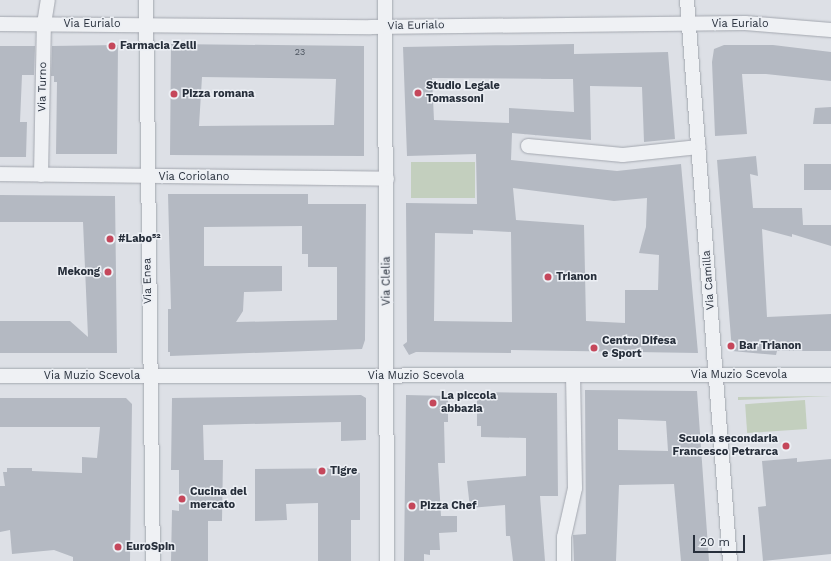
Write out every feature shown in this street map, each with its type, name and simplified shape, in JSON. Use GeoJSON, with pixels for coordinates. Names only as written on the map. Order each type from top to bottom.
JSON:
{"type":"FeatureCollection","features":[{"type":"Feature","properties":{"kind":"street","name":"Via Turno"},"geometry":{"type":"LineString","coordinates":[[41,175],[44,24],[48,0]]}},
{"type":"Feature","properties":{"kind":"street","name":"Via Enea"},"geometry":{"type":"LineString","coordinates":[[146,0],[147,177],[153,561]]}},
{"type":"Feature","properties":{"kind":"street","name":"Via Clelia"},"geometry":{"type":"LineString","coordinates":[[385,0],[387,179],[385,376],[388,561]]}},
{"type":"Feature","properties":{"kind":"street","name":"Via Camilla"},"geometry":{"type":"LineString","coordinates":[[687,0],[717,374],[730,561]]}},
{"type":"Feature","properties":{"kind":"street","name":"Via Eurialo"},"geometry":{"type":"LineString","coordinates":[[0,24],[385,27],[775,24],[831,30]]}},
{"type":"Feature","properties":{"kind":"street"},"geometry":{"type":"LineString","coordinates":[[528,146],[618,155],[699,147]]}},
{"type":"Feature","properties":{"kind":"street","name":"Via Coriolano"},"geometry":{"type":"LineString","coordinates":[[0,174],[387,179]]}},
{"type":"Feature","properties":{"kind":"street","name":"Via Muzio Scevola"},"geometry":{"type":"LineString","coordinates":[[0,376],[831,375]]}},
{"type":"Feature","properties":{"kind":"street"},"geometry":{"type":"LineString","coordinates":[[564,561],[564,537],[575,488],[573,376]]}},
{"type":"Feature","properties":{"kind":"green space"},"geometry":{"type":"Polygon","coordinates":[[[411,162],[475,162],[475,198],[411,198],[411,162]]]}},
{"type":"Feature","properties":{"kind":"green space"},"geometry":{"type":"Polygon","coordinates":[[[831,396],[738,400],[738,397],[831,396]]]}},
{"type":"Feature","properties":{"kind":"green space"},"geometry":{"type":"Polygon","coordinates":[[[805,400],[807,429],[747,433],[745,404],[805,400]]]}},
{"type":"Feature","properties":{"kind":"building"},"geometry":{"type":"Polygon","coordinates":[[[171,44],[364,46],[364,156],[170,155],[171,44]],[[202,77],[199,126],[334,125],[336,79],[202,77]]]}},
{"type":"Feature","properties":{"kind":"building"},"geometry":{"type":"Polygon","coordinates":[[[574,44],[574,54],[668,52],[675,139],[644,142],[642,87],[590,86],[591,140],[512,133],[511,160],[617,171],[681,164],[698,353],[511,350],[511,353],[416,352],[409,355],[403,345],[407,342],[406,203],[477,204],[476,154],[407,156],[403,47],[574,44]],[[432,78],[434,120],[509,123],[509,108],[574,112],[573,79],[432,78]],[[513,188],[516,220],[584,225],[586,321],[625,323],[625,290],[658,290],[659,255],[639,253],[646,227],[647,198],[614,201],[513,188]],[[473,230],[473,234],[435,233],[434,321],[512,322],[511,232],[473,230]]]}},
{"type":"Feature","properties":{"kind":"building"},"geometry":{"type":"Polygon","coordinates":[[[118,45],[117,154],[56,154],[57,82],[54,82],[54,76],[51,76],[52,46],[118,45]]]}},
{"type":"Feature","properties":{"kind":"building"},"geometry":{"type":"Polygon","coordinates":[[[724,45],[773,45],[831,52],[831,81],[766,74],[742,74],[747,134],[715,136],[712,62],[714,49],[724,45]]]}},
{"type":"Feature","properties":{"kind":"building"},"geometry":{"type":"Polygon","coordinates":[[[0,46],[35,46],[34,75],[22,75],[20,122],[27,122],[26,157],[0,157],[0,46]]]}},
{"type":"Feature","properties":{"kind":"building"},"geometry":{"type":"Polygon","coordinates":[[[831,107],[831,124],[813,124],[815,108],[831,107]]]}},
{"type":"Feature","properties":{"kind":"building"},"geometry":{"type":"Polygon","coordinates":[[[756,156],[758,176],[750,174],[753,208],[802,208],[803,225],[831,225],[831,246],[792,234],[792,237],[762,229],[767,317],[831,314],[831,351],[777,351],[776,355],[732,351],[717,160],[756,156]]]}},
{"type":"Feature","properties":{"kind":"building"},"geometry":{"type":"Polygon","coordinates":[[[804,164],[831,164],[831,190],[804,190],[804,164]]]}},
{"type":"Feature","properties":{"kind":"building"},"geometry":{"type":"Polygon","coordinates":[[[168,194],[308,194],[308,204],[366,204],[365,340],[362,349],[170,356],[170,352],[168,352],[168,309],[171,309],[168,194]],[[302,226],[204,227],[204,266],[282,266],[282,291],[244,292],[243,311],[236,322],[337,320],[337,267],[308,267],[308,254],[302,254],[302,226]]]}},
{"type":"Feature","properties":{"kind":"building"},"geometry":{"type":"Polygon","coordinates":[[[0,195],[115,196],[117,353],[0,353],[0,321],[70,321],[88,337],[83,222],[0,222],[0,195]]]}},
{"type":"Feature","properties":{"kind":"building"},"geometry":{"type":"Polygon","coordinates":[[[585,390],[697,391],[709,561],[681,561],[674,484],[619,485],[616,561],[574,561],[573,535],[586,534],[585,390]],[[618,419],[618,450],[668,451],[666,421],[618,419]]]}},
{"type":"Feature","properties":{"kind":"building"},"geometry":{"type":"Polygon","coordinates":[[[477,392],[557,393],[558,496],[540,496],[545,561],[513,561],[510,536],[506,536],[505,505],[470,508],[467,481],[526,476],[526,438],[481,437],[481,426],[477,426],[477,392]]]}},
{"type":"Feature","properties":{"kind":"building"},"geometry":{"type":"Polygon","coordinates":[[[361,395],[366,398],[366,440],[341,441],[341,422],[203,425],[204,460],[223,460],[222,521],[208,521],[208,561],[171,561],[172,510],[179,511],[179,470],[171,470],[172,398],[361,395]]]}},
{"type":"Feature","properties":{"kind":"building"},"geometry":{"type":"Polygon","coordinates":[[[406,395],[448,396],[448,422],[444,422],[445,463],[438,463],[441,516],[457,516],[457,532],[439,533],[440,550],[430,550],[430,555],[424,554],[424,561],[404,561],[406,395]]]}},
{"type":"Feature","properties":{"kind":"building"},"geometry":{"type":"Polygon","coordinates":[[[0,398],[126,398],[132,404],[130,561],[73,561],[73,557],[54,550],[12,554],[10,530],[0,532],[0,486],[5,486],[3,472],[7,472],[7,468],[32,468],[32,471],[82,473],[82,457],[97,458],[100,427],[0,427],[0,398]]]}},
{"type":"Feature","properties":{"kind":"building"},"geometry":{"type":"Polygon","coordinates":[[[797,458],[797,462],[831,459],[831,554],[763,561],[758,507],[766,506],[762,461],[797,458]]]}},
{"type":"Feature","properties":{"kind":"building"},"geometry":{"type":"Polygon","coordinates":[[[357,468],[356,472],[360,473],[360,520],[351,520],[351,561],[318,561],[318,503],[286,504],[287,520],[255,521],[255,469],[357,468]]]}},
{"type":"Feature","properties":{"kind":"place","name":"Farmacia Zelli"},"geometry":{"type":"Point","coordinates":[112,46]}},
{"type":"Feature","properties":{"kind":"place","name":"Studio Legale Tomassoni"},"geometry":{"type":"Point","coordinates":[418,93]}},
{"type":"Feature","properties":{"kind":"place","name":"Pizza romana"},"geometry":{"type":"Point","coordinates":[174,94]}},
{"type":"Feature","properties":{"kind":"place","name":"#Labo⁵²"},"geometry":{"type":"Point","coordinates":[110,239]}},
{"type":"Feature","properties":{"kind":"place","name":"Mekong"},"geometry":{"type":"Point","coordinates":[108,272]}},
{"type":"Feature","properties":{"kind":"place","name":"Trianon"},"geometry":{"type":"Point","coordinates":[548,277]}},
{"type":"Feature","properties":{"kind":"place","name":"Bar Trianon"},"geometry":{"type":"Point","coordinates":[731,346]}},
{"type":"Feature","properties":{"kind":"place","name":"Centro Difesa e Sport"},"geometry":{"type":"Point","coordinates":[594,348]}},
{"type":"Feature","properties":{"kind":"place","name":"La piccola abbazia"},"geometry":{"type":"Point","coordinates":[433,403]}},
{"type":"Feature","properties":{"kind":"place","name":"Scuola secondaria Francesco Petrarca"},"geometry":{"type":"Point","coordinates":[786,446]}},
{"type":"Feature","properties":{"kind":"place","name":"Tigre"},"geometry":{"type":"Point","coordinates":[322,471]}},
{"type":"Feature","properties":{"kind":"place","name":"Cucina del mercato"},"geometry":{"type":"Point","coordinates":[182,499]}},
{"type":"Feature","properties":{"kind":"place","name":"Pizza Chef"},"geometry":{"type":"Point","coordinates":[412,506]}},
{"type":"Feature","properties":{"kind":"place","name":"EuroSpin"},"geometry":{"type":"Point","coordinates":[118,547]}}]}
